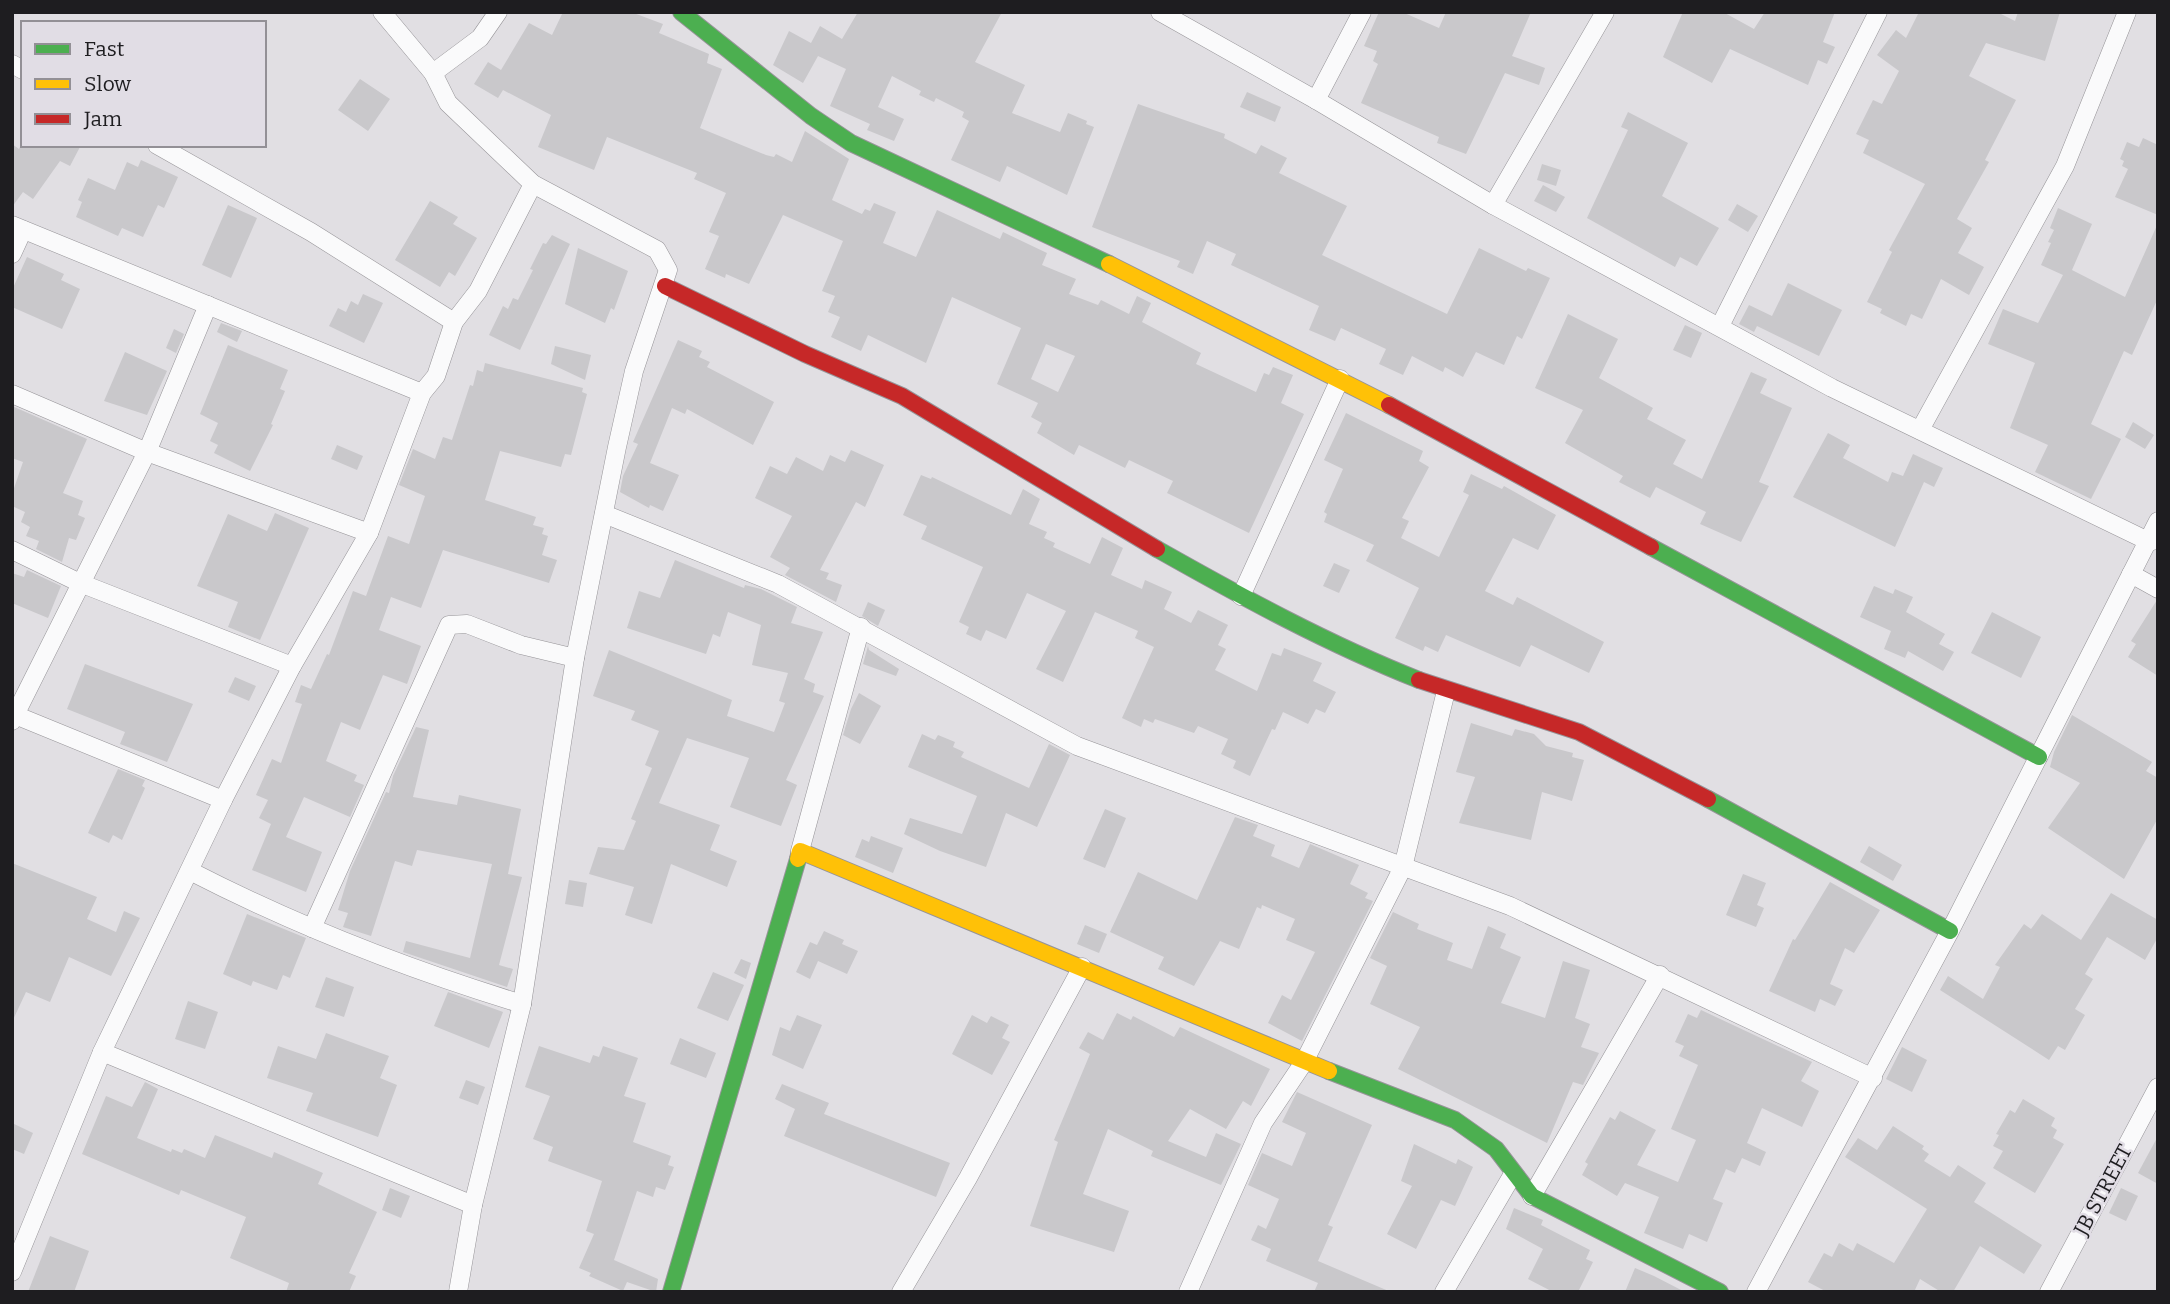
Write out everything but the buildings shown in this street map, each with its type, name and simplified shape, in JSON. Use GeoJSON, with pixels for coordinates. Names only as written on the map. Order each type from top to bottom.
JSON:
{"type":"FeatureCollection","features":[{"type":"Feature","properties":{"kind":"street"},"geometry":{"type":"LineString","coordinates":[[382,12],[433,73],[448,103],[533,184],[657,250],[668,270],[665,286],[634,371],[604,514],[575,658],[522,1004],[473,1205],[458,1292]]}},
{"type":"Feature","properties":{"kind":"street"},"geometry":{"type":"LineString","coordinates":[[433,73],[480,38],[498,12]]}},
{"type":"Feature","properties":{"kind":"street"},"geometry":{"type":"LineString","coordinates":[[681,12],[811,116],[851,144],[1105,263],[1340,379],[2039,757]]}},
{"type":"Feature","properties":{"kind":"street"},"geometry":{"type":"LineString","coordinates":[[1160,12],[1493,205],[1832,388],[2150,542]]}},
{"type":"Feature","properties":{"kind":"street"},"geometry":{"type":"LineString","coordinates":[[1316,100],[1362,12]]}},
{"type":"Feature","properties":{"kind":"street"},"geometry":{"type":"LineString","coordinates":[[1493,205],[1605,12]]}},
{"type":"Feature","properties":{"kind":"street"},"geometry":{"type":"LineString","coordinates":[[1720,326],[1878,12]]}},
{"type":"Feature","properties":{"kind":"street"},"geometry":{"type":"LineString","coordinates":[[1920,430],[2065,166],[2127,12]]}},
{"type":"Feature","properties":{"kind":"street"},"geometry":{"type":"LineString","coordinates":[[162,147],[311,232],[454,323]]}},
{"type":"Feature","properties":{"kind":"street"},"geometry":{"type":"LineString","coordinates":[[12,1272],[102,1052],[223,800],[292,666],[369,533],[422,393],[436,376],[454,323],[478,291],[533,184]]}},
{"type":"Feature","properties":{"kind":"street"},"geometry":{"type":"LineString","coordinates":[[12,254],[18,228],[422,393]]}},
{"type":"Feature","properties":{"kind":"street"},"geometry":{"type":"LineString","coordinates":[[665,286],[805,354],[902,396],[1105,520],[1241,596],[1383,666],[1446,691],[1579,732],[1801,847],[1951,931]]}},
{"type":"Feature","properties":{"kind":"street"},"geometry":{"type":"LineString","coordinates":[[208,304],[147,452],[14,718],[223,800]]}},
{"type":"Feature","properties":{"kind":"street"},"geometry":{"type":"LineString","coordinates":[[1241,596],[1340,379]]}},
{"type":"Feature","properties":{"kind":"street"},"geometry":{"type":"LineString","coordinates":[[12,394],[147,452],[369,533]]}},
{"type":"Feature","properties":{"kind":"street"},"geometry":{"type":"LineString","coordinates":[[604,514],[778,584],[1077,746],[1510,906],[1873,1078]]}},
{"type":"Feature","properties":{"kind":"street"},"geometry":{"type":"LineString","coordinates":[[1756,1292],[1951,931],[2131,574],[2150,542],[2158,521]]}},
{"type":"Feature","properties":{"kind":"street"},"geometry":{"type":"LineString","coordinates":[[12,550],[80,583],[292,666]]}},
{"type":"Feature","properties":{"kind":"street"},"geometry":{"type":"LineString","coordinates":[[2131,574],[2158,589]]}},
{"type":"Feature","properties":{"kind":"street"},"geometry":{"type":"LineString","coordinates":[[312,928],[449,625],[467,624],[521,645],[575,658]]}},
{"type":"Feature","properties":{"kind":"street"},"geometry":{"type":"LineString","coordinates":[[671,1292],[800,851],[861,627]]}},
{"type":"Feature","properties":{"kind":"street"},"geometry":{"type":"LineString","coordinates":[[1188,1292],[1263,1123],[1304,1062],[1404,867],[1446,691]]}},
{"type":"Feature","properties":{"kind":"street"},"geometry":{"type":"LineString","coordinates":[[800,851],[1304,1062],[1380,1087],[1455,1120],[1496,1149],[1532,1196],[1720,1292]]}},
{"type":"Feature","properties":{"kind":"street"},"geometry":{"type":"LineString","coordinates":[[190,871],[257,905],[428,975],[522,1004]]}},
{"type":"Feature","properties":{"kind":"street"},"geometry":{"type":"LineString","coordinates":[[901,1292],[968,1178],[1082,967]]}},
{"type":"Feature","properties":{"kind":"street"},"geometry":{"type":"LineString","coordinates":[[1532,1196],[1660,975]]}},
{"type":"Feature","properties":{"kind":"street"},"geometry":{"type":"LineString","coordinates":[[102,1052],[473,1205]]}},
{"type":"Feature","properties":{"kind":"street","name":"JB STREET"},"geometry":{"type":"LineString","coordinates":[[2049,1292],[2158,1087]]}},
{"type":"Feature","properties":{"kind":"street"},"geometry":{"type":"LineString","coordinates":[[1444,1292],[1513,1174]]}},
{"type":"Feature","properties":{"kind":"traffic: fast"},"geometry":{"type":"LineString","coordinates":[[681,12],[811,116],[851,143],[1109,264]]}},
{"type":"Feature","properties":{"kind":"traffic: fast"},"geometry":{"type":"LineString","coordinates":[[1651,547],[2039,757]]}},
{"type":"Feature","properties":{"kind":"traffic: fast"},"geometry":{"type":"LineString","coordinates":[[1157,549],[1253,602],[1419,680]]}},
{"type":"Feature","properties":{"kind":"traffic: fast"},"geometry":{"type":"LineString","coordinates":[[1708,799],[1950,931]]}},
{"type":"Feature","properties":{"kind":"traffic: fast"},"geometry":{"type":"LineString","coordinates":[[671,1292],[798,859]]}},
{"type":"Feature","properties":{"kind":"traffic: fast"},"geometry":{"type":"LineString","coordinates":[[1329,1071],[1455,1120],[1496,1149],[1532,1196],[1720,1292]]}},
{"type":"Feature","properties":{"kind":"traffic: slow"},"geometry":{"type":"LineString","coordinates":[[1109,264],[1389,405]]}},
{"type":"Feature","properties":{"kind":"traffic: slow"},"geometry":{"type":"LineString","coordinates":[[798,859],[800,851],[1329,1071]]}},
{"type":"Feature","properties":{"kind":"traffic: jam"},"geometry":{"type":"LineString","coordinates":[[665,286],[805,354],[902,396],[1157,549]]}},
{"type":"Feature","properties":{"kind":"traffic: jam"},"geometry":{"type":"LineString","coordinates":[[1389,405],[1651,547]]}},
{"type":"Feature","properties":{"kind":"traffic: jam"},"geometry":{"type":"LineString","coordinates":[[1419,680],[1579,732],[1708,799]]}}]}
